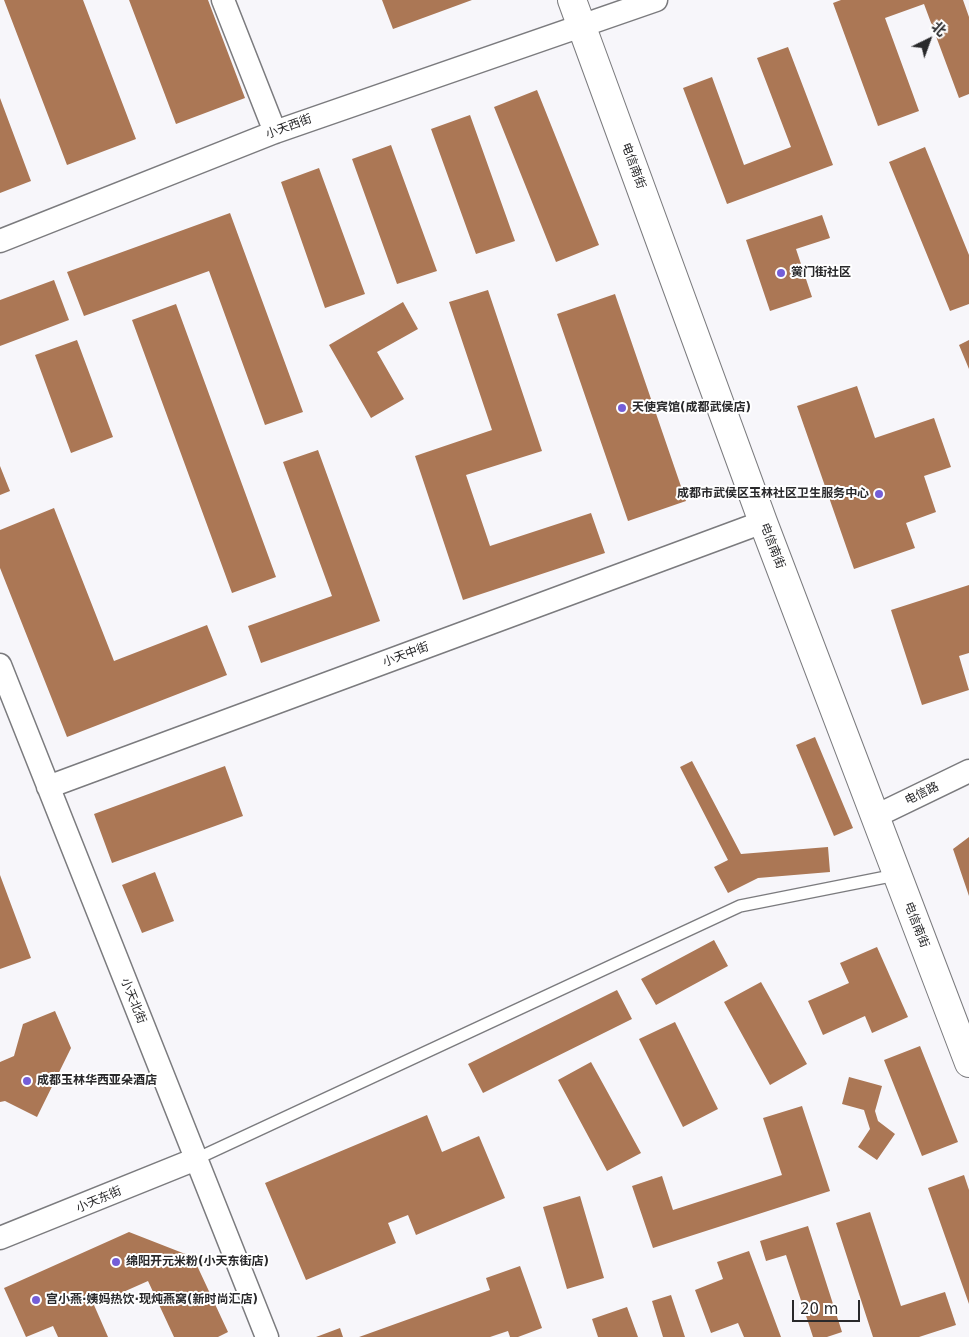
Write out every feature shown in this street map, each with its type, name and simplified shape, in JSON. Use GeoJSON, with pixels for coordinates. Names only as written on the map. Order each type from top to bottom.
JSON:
{"type":"FeatureCollection","features":[{"type":"Feature","properties":{"kind":"street"},"geometry":{"type":"LineString","coordinates":[[223,0],[275,132]]}},
{"type":"Feature","properties":{"kind":"street","name":"电信南街"},"geometry":{"type":"LineString","coordinates":[[572,0],[763,522],[969,1063]]}},
{"type":"Feature","properties":{"kind":"street","name":"小天西街"},"geometry":{"type":"LineString","coordinates":[[0,241],[275,132],[583,27],[656,0]]}},
{"type":"Feature","properties":{"kind":"street","name":"小天中街"},"geometry":{"type":"LineString","coordinates":[[48,787],[763,522]]}},
{"type":"Feature","properties":{"kind":"street","name":"小天北街"},"geometry":{"type":"LineString","coordinates":[[0,665],[267,1337]]}},
{"type":"Feature","properties":{"kind":"street","name":"电信路"},"geometry":{"type":"LineString","coordinates":[[876,816],[969,771]]}},
{"type":"Feature","properties":{"kind":"street","name":"小天东街"},"geometry":{"type":"LineString","coordinates":[[0,1238],[196,1159]]}},
{"type":"Feature","properties":{"kind":"lane"},"geometry":{"type":"LineString","coordinates":[[196,1159],[740,906],[896,875]]}},
{"type":"Feature","properties":{"kind":"building"},"geometry":{"type":"Polygon","coordinates":[[[4,0],[83,0],[136,139],[67,165],[4,0]]]}},
{"type":"Feature","properties":{"kind":"building"},"geometry":{"type":"Polygon","coordinates":[[[129,0],[208,0],[245,98],[176,124],[129,0]]]}},
{"type":"Feature","properties":{"kind":"building"},"geometry":{"type":"Polygon","coordinates":[[[382,0],[472,0],[393,29],[382,0]]]}},
{"type":"Feature","properties":{"kind":"building"},"geometry":{"type":"Polygon","coordinates":[[[841,0],[963,0],[969,17],[969,94],[959,98],[924,4],[885,18],[919,111],[878,126],[833,3],[841,0]]]}},
{"type":"Feature","properties":{"kind":"building"},"geometry":{"type":"Polygon","coordinates":[[[788,47],[833,165],[727,204],[683,88],[712,77],[744,165],[791,147],[757,58],[788,47]]]}},
{"type":"Feature","properties":{"kind":"building"},"geometry":{"type":"Polygon","coordinates":[[[537,90],[599,245],[556,262],[494,107],[537,90]]]}},
{"type":"Feature","properties":{"kind":"building"},"geometry":{"type":"Polygon","coordinates":[[[0,98],[31,181],[0,193],[0,98]]]}},
{"type":"Feature","properties":{"kind":"building"},"geometry":{"type":"Polygon","coordinates":[[[470,115],[515,241],[476,254],[431,129],[470,115]]]}},
{"type":"Feature","properties":{"kind":"building"},"geometry":{"type":"Polygon","coordinates":[[[391,145],[437,271],[397,284],[352,159],[391,145]]]}},
{"type":"Feature","properties":{"kind":"building"},"geometry":{"type":"Polygon","coordinates":[[[925,147],[969,255],[969,304],[950,311],[889,162],[925,147]]]}},
{"type":"Feature","properties":{"kind":"building"},"geometry":{"type":"Polygon","coordinates":[[[319,168],[365,294],[325,308],[281,182],[319,168]]]}},
{"type":"Feature","properties":{"kind":"building"},"geometry":{"type":"Polygon","coordinates":[[[230,213],[303,412],[265,425],[209,271],[84,316],[67,272],[230,213]]]}},
{"type":"Feature","properties":{"kind":"building","name":"黉门街社区"},"geometry":{"type":"Polygon","coordinates":[[[822,215],[830,238],[796,249],[812,297],[770,311],[746,240],[822,215]]]}},
{"type":"Feature","properties":{"kind":"building"},"geometry":{"type":"Polygon","coordinates":[[[54,280],[69,320],[0,346],[0,300],[54,280]]]}},
{"type":"Feature","properties":{"kind":"building"},"geometry":{"type":"Polygon","coordinates":[[[488,290],[542,451],[466,475],[490,546],[591,513],[605,553],[463,600],[415,456],[492,430],[449,302],[488,290]]]}},
{"type":"Feature","properties":{"kind":"building","name":"天使宾馆(成都武侯店)"},"geometry":{"type":"Polygon","coordinates":[[[615,294],[686,501],[628,521],[557,314],[615,294]]]}},
{"type":"Feature","properties":{"kind":"building"},"geometry":{"type":"Polygon","coordinates":[[[403,302],[418,329],[377,352],[404,399],[371,418],[329,345],[403,302]]]}},
{"type":"Feature","properties":{"kind":"building"},"geometry":{"type":"Polygon","coordinates":[[[176,304],[276,577],[232,593],[132,320],[176,304]]]}},
{"type":"Feature","properties":{"kind":"building"},"geometry":{"type":"Polygon","coordinates":[[[77,340],[113,437],[71,453],[35,355],[77,340]]]}},
{"type":"Feature","properties":{"kind":"building"},"geometry":{"type":"Polygon","coordinates":[[[969,340],[969,369],[959,345],[969,340]]]}},
{"type":"Feature","properties":{"kind":"building","name":"成都市武侯区玉林社区卫生服务中心"},"geometry":{"type":"Polygon","coordinates":[[[857,386],[875,438],[934,418],[951,467],[924,476],[936,512],[906,523],[915,548],[854,569],[797,406],[857,386]]]}},
{"type":"Feature","properties":{"kind":"building"},"geometry":{"type":"Polygon","coordinates":[[[318,450],[380,621],[261,663],[248,626],[332,596],[283,462],[318,450]]]}},
{"type":"Feature","properties":{"kind":"building"},"geometry":{"type":"Polygon","coordinates":[[[0,466],[10,491],[0,495],[0,466]]]}},
{"type":"Feature","properties":{"kind":"building"},"geometry":{"type":"Polygon","coordinates":[[[54,508],[114,661],[207,625],[227,675],[67,737],[0,568],[0,530],[54,508]]]}},
{"type":"Feature","properties":{"kind":"building"},"geometry":{"type":"Polygon","coordinates":[[[969,585],[969,653],[959,656],[969,690],[922,705],[891,610],[969,585]]]}},
{"type":"Feature","properties":{"kind":"building"},"geometry":{"type":"Polygon","coordinates":[[[815,737],[853,828],[834,836],[796,745],[815,737]]]}},
{"type":"Feature","properties":{"kind":"building"},"geometry":{"type":"Polygon","coordinates":[[[692,761],[741,854],[828,847],[830,872],[758,878],[728,893],[714,867],[728,860],[680,767],[692,761]]]}},
{"type":"Feature","properties":{"kind":"building"},"geometry":{"type":"Polygon","coordinates":[[[225,766],[243,816],[112,863],[94,814],[225,766]]]}},
{"type":"Feature","properties":{"kind":"building"},"geometry":{"type":"Polygon","coordinates":[[[969,837],[969,896],[953,849],[969,837]]]}},
{"type":"Feature","properties":{"kind":"building"},"geometry":{"type":"Polygon","coordinates":[[[155,872],[174,921],[142,933],[122,885],[155,872]]]}},
{"type":"Feature","properties":{"kind":"building"},"geometry":{"type":"Polygon","coordinates":[[[0,875],[31,958],[0,969],[0,875]]]}},
{"type":"Feature","properties":{"kind":"building"},"geometry":{"type":"Polygon","coordinates":[[[714,940],[728,966],[656,1005],[641,979],[714,940]]]}},
{"type":"Feature","properties":{"kind":"building"},"geometry":{"type":"Polygon","coordinates":[[[877,947],[908,1017],[872,1033],[865,1016],[823,1035],[808,1001],[849,983],[840,963],[877,947]]]}},
{"type":"Feature","properties":{"kind":"building"},"geometry":{"type":"Polygon","coordinates":[[[761,982],[807,1064],[770,1085],[724,1002],[761,982]]]}},
{"type":"Feature","properties":{"kind":"building"},"geometry":{"type":"Polygon","coordinates":[[[617,990],[632,1019],[483,1093],[468,1064],[617,990]]]}},
{"type":"Feature","properties":{"kind":"building","name":"成都玉林华西亚朵酒店"},"geometry":{"type":"Polygon","coordinates":[[[55,1011],[71,1048],[37,1117],[5,1101],[0,1102],[0,1062],[14,1056],[23,1024],[55,1011]]]}},
{"type":"Feature","properties":{"kind":"building"},"geometry":{"type":"Polygon","coordinates":[[[675,1022],[718,1109],[683,1127],[639,1039],[675,1022]]]}},
{"type":"Feature","properties":{"kind":"building"},"geometry":{"type":"Polygon","coordinates":[[[920,1046],[958,1142],[922,1156],[884,1060],[920,1046]]]}},
{"type":"Feature","properties":{"kind":"building"},"geometry":{"type":"Polygon","coordinates":[[[591,1062],[641,1153],[607,1171],[558,1080],[591,1062]]]}},
{"type":"Feature","properties":{"kind":"building"},"geometry":{"type":"Polygon","coordinates":[[[849,1077],[882,1086],[875,1111],[878,1121],[895,1134],[877,1160],[858,1147],[870,1129],[864,1110],[842,1104],[849,1077]]]}},
{"type":"Feature","properties":{"kind":"building"},"geometry":{"type":"Polygon","coordinates":[[[802,1106],[830,1191],[653,1248],[632,1186],[662,1176],[673,1210],[782,1175],[763,1118],[802,1106]]]}},
{"type":"Feature","properties":{"kind":"building"},"geometry":{"type":"Polygon","coordinates":[[[427,1115],[442,1152],[479,1136],[505,1198],[416,1235],[408,1215],[388,1223],[396,1243],[306,1280],[265,1183],[427,1115]]]}},
{"type":"Feature","properties":{"kind":"building"},"geometry":{"type":"Polygon","coordinates":[[[964,1175],[969,1190],[969,1304],[928,1188],[964,1175]]]}},
{"type":"Feature","properties":{"kind":"building"},"geometry":{"type":"Polygon","coordinates":[[[580,1196],[604,1278],[567,1289],[543,1207],[580,1196]]]}},
{"type":"Feature","properties":{"kind":"building"},"geometry":{"type":"Polygon","coordinates":[[[870,1212],[901,1306],[945,1292],[956,1325],[919,1337],[873,1337],[836,1223],[870,1212]]]}},
{"type":"Feature","properties":{"kind":"building"},"geometry":{"type":"Polygon","coordinates":[[[808,1226],[842,1332],[827,1337],[813,1337],[786,1255],[766,1261],[760,1241],[808,1226]]]}},
{"type":"Feature","properties":{"kind":"building"},"geometry":{"type":"Polygon","coordinates":[[[129,1232],[193,1257],[228,1332],[218,1337],[174,1337],[148,1281],[94,1305],[108,1337],[58,1337],[53,1326],[26,1337],[4,1288],[129,1232]]]}},
{"type":"Feature","properties":{"kind":"building"},"geometry":{"type":"Polygon","coordinates":[[[749,1251],[781,1337],[744,1337],[738,1323],[711,1333],[695,1290],[723,1279],[717,1262],[749,1251]]]}},
{"type":"Feature","properties":{"kind":"building"},"geometry":{"type":"Polygon","coordinates":[[[520,1266],[542,1328],[518,1337],[510,1337],[508,1331],[490,1337],[359,1337],[490,1290],[486,1278],[520,1266]]]}},
{"type":"Feature","properties":{"kind":"building"},"geometry":{"type":"Polygon","coordinates":[[[671,1295],[685,1337],[663,1337],[652,1301],[671,1295]]]}},
{"type":"Feature","properties":{"kind":"building"},"geometry":{"type":"Polygon","coordinates":[[[627,1307],[638,1337],[598,1337],[592,1319],[627,1307]]]}},
{"type":"Feature","properties":{"kind":"building"},"geometry":{"type":"Polygon","coordinates":[[[340,1328],[343,1337],[316,1337],[340,1328]]]}},
{"type":"Feature","properties":{"kind":"place","name":"黉门街社区"},"geometry":{"type":"Point","coordinates":[781,273]}},
{"type":"Feature","properties":{"kind":"place","name":"天使宾馆(成都武侯店)"},"geometry":{"type":"Point","coordinates":[622,408]}},
{"type":"Feature","properties":{"kind":"place","name":"成都市武侯区玉林社区卫生服务中心"},"geometry":{"type":"Point","coordinates":[879,494]}},
{"type":"Feature","properties":{"kind":"place","name":"成都玉林华西亚朵酒店"},"geometry":{"type":"Point","coordinates":[27,1081]}},
{"type":"Feature","properties":{"kind":"place","name":"绵阳开元米粉(小天东街店)"},"geometry":{"type":"Point","coordinates":[116,1262]}},
{"type":"Feature","properties":{"kind":"place","name":"宫小燕·姨妈热饮·现炖燕窝(新时尚汇店)"},"geometry":{"type":"Point","coordinates":[36,1300]}}]}
